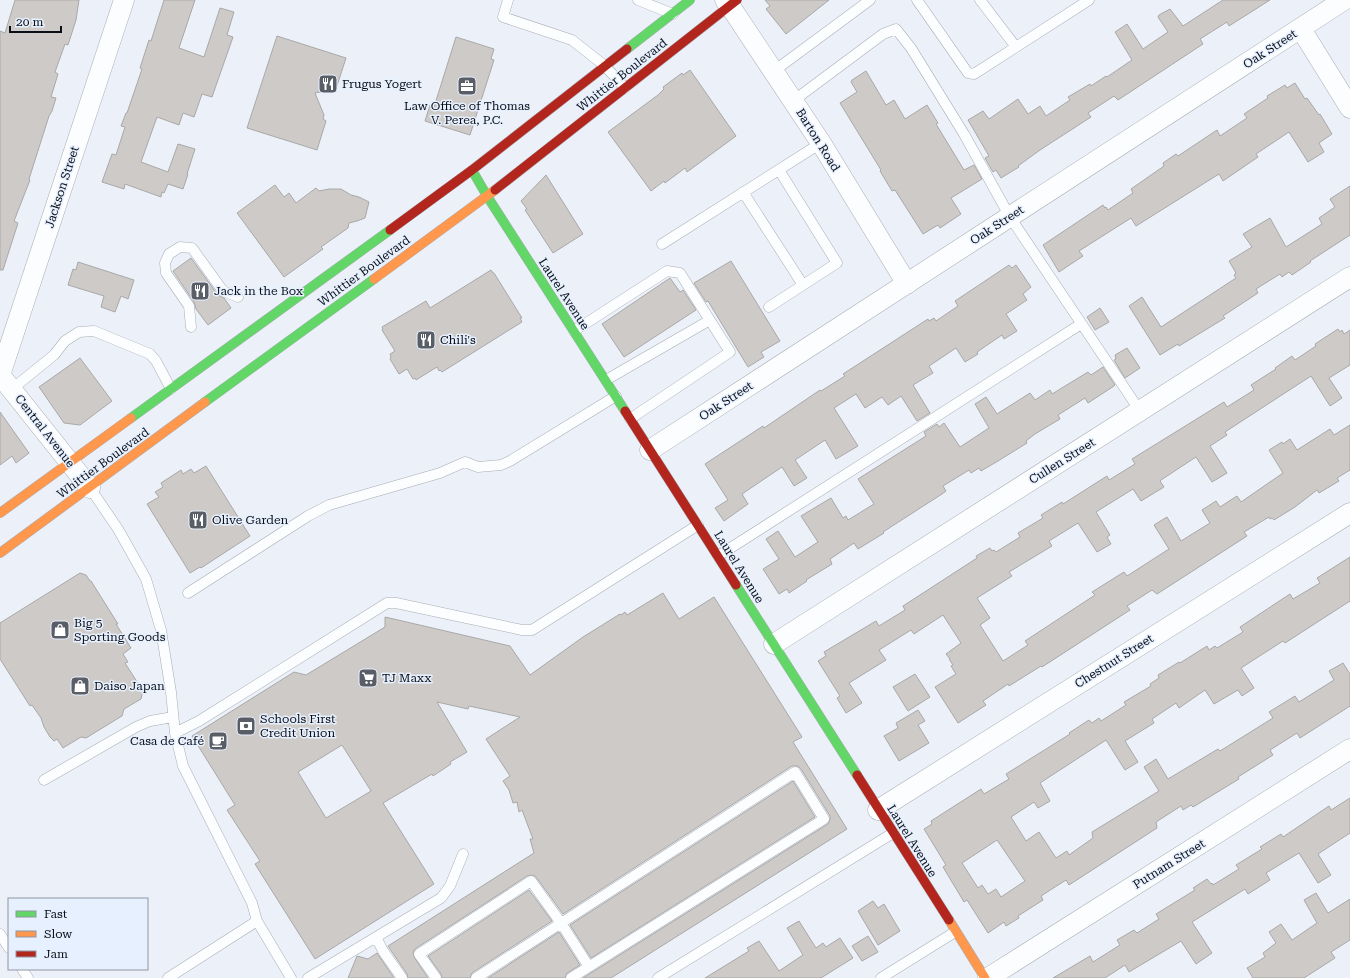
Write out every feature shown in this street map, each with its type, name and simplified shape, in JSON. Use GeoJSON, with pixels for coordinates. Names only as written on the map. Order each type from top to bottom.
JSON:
{"type":"FeatureCollection","features":[{"type":"Feature","properties":{"kind":"main road","name":"Whittier Boulevard"},"geometry":{"type":"LineString","coordinates":[[0,513],[472,170],[690,0]]}},
{"type":"Feature","properties":{"kind":"main road","name":"Whittier Boulevard"},"geometry":{"type":"LineString","coordinates":[[0,554],[487,196],[625,88],[731,2]]}},
{"type":"Feature","properties":{"kind":"main road","name":"Laurel Avenue"},"geometry":{"type":"LineString","coordinates":[[472,170],[487,196],[606,380],[985,978]]}},
{"type":"Feature","properties":{"kind":"street","name":"Jackson Street"},"geometry":{"type":"LineString","coordinates":[[4,380],[124,0]]}},
{"type":"Feature","properties":{"kind":"street","name":"Oak Street"},"geometry":{"type":"LineString","coordinates":[[650,450],[1344,0]]}},
{"type":"Feature","properties":{"kind":"street","name":"Barton Road"},"geometry":{"type":"LineString","coordinates":[[731,2],[774,72],[821,143],[907,284]]}},
{"type":"Feature","properties":{"kind":"street"},"geometry":{"type":"LineString","coordinates":[[1301,29],[1350,108]]}},
{"type":"Feature","properties":{"kind":"street","name":"Cullen Street"},"geometry":{"type":"LineString","coordinates":[[774,644],[1350,277]]}},
{"type":"Feature","properties":{"kind":"street","name":"Central Avenue"},"geometry":{"type":"LineString","coordinates":[[4,380],[90,488]]}},
{"type":"Feature","properties":{"kind":"street","name":"Chestnut Street"},"geometry":{"type":"LineString","coordinates":[[878,810],[1350,513]]}},
{"type":"Feature","properties":{"kind":"street","name":"Putnam Street"},"geometry":{"type":"LineString","coordinates":[[988,978],[1350,749]]}},
{"type":"Feature","properties":{"kind":"lane"},"geometry":{"type":"LineString","coordinates":[[508,0],[503,17],[572,40],[605,66],[625,88]]}},
{"type":"Feature","properties":{"kind":"lane"},"geometry":{"type":"LineString","coordinates":[[638,0],[673,14]]}},
{"type":"Feature","properties":{"kind":"lane"},"geometry":{"type":"LineString","coordinates":[[774,72],[870,0]]}},
{"type":"Feature","properties":{"kind":"lane"},"geometry":{"type":"LineString","coordinates":[[917,0],[968,73],[974,74],[1090,0]]}},
{"type":"Feature","properties":{"kind":"lane"},"geometry":{"type":"LineString","coordinates":[[980,0],[1016,47]]}},
{"type":"Feature","properties":{"kind":"lane"},"geometry":{"type":"LineString","coordinates":[[793,101],[883,34],[896,29],[910,48],[964,134],[1010,217],[1140,411]]}},
{"type":"Feature","properties":{"kind":"lane"},"geometry":{"type":"LineString","coordinates":[[662,244],[821,143]]}},
{"type":"Feature","properties":{"kind":"lane"},"geometry":{"type":"LineString","coordinates":[[770,307],[837,263],[779,170]]}},
{"type":"Feature","properties":{"kind":"lane"},"geometry":{"type":"LineString","coordinates":[[743,192],[803,285]]}},
{"type":"Feature","properties":{"kind":"lane"},"geometry":{"type":"LineString","coordinates":[[192,327],[189,306],[166,273],[165,263],[169,254],[180,247],[192,248],[223,291],[238,297]]}},
{"type":"Feature","properties":{"kind":"lane"},"geometry":{"type":"LineString","coordinates":[[574,331],[667,271],[680,273],[710,320],[730,352],[630,419]]}},
{"type":"Feature","properties":{"kind":"lane"},"geometry":{"type":"LineString","coordinates":[[606,380],[710,320]]}},
{"type":"Feature","properties":{"kind":"lane"},"geometry":{"type":"LineString","coordinates":[[718,556],[1082,324]]}},
{"type":"Feature","properties":{"kind":"lane"},"geometry":{"type":"LineString","coordinates":[[4,380],[54,355],[65,341],[79,332],[94,331],[150,354],[156,361],[170,389]]}},
{"type":"Feature","properties":{"kind":"lane"},"geometry":{"type":"LineString","coordinates":[[188,593],[308,516],[329,505],[440,473],[465,462],[478,467],[501,465],[510,461],[616,396]]}},
{"type":"Feature","properties":{"kind":"lane"},"geometry":{"type":"LineString","coordinates":[[90,488],[118,529],[146,579],[161,630],[171,692],[175,733],[183,766],[252,903],[257,921],[290,978]]}},
{"type":"Feature","properties":{"kind":"lane"},"geometry":{"type":"LineString","coordinates":[[175,733],[199,721],[387,603],[396,603],[522,630],[532,630],[698,525]]}},
{"type":"Feature","properties":{"kind":"lane"},"geometry":{"type":"LineString","coordinates":[[44,780],[136,727],[173,717]]}},
{"type":"Feature","properties":{"kind":"lane"},"geometry":{"type":"LineString","coordinates":[[476,978],[795,772],[824,819],[571,978]]}},
{"type":"Feature","properties":{"kind":"lane"},"geometry":{"type":"LineString","coordinates":[[658,978],[893,833]]}},
{"type":"Feature","properties":{"kind":"lane"},"geometry":{"type":"LineString","coordinates":[[308,978],[441,898],[450,886],[464,854]]}},
{"type":"Feature","properties":{"kind":"lane"},"geometry":{"type":"LineString","coordinates":[[436,978],[419,954],[531,881],[589,966]]}},
{"type":"Feature","properties":{"kind":"lane"},"geometry":{"type":"LineString","coordinates":[[168,978],[257,921]]}},
{"type":"Feature","properties":{"kind":"lane"},"geometry":{"type":"LineString","coordinates":[[881,978],[955,932]]}},
{"type":"Feature","properties":{"kind":"lane"},"geometry":{"type":"LineString","coordinates":[[0,934],[8,946]]}},
{"type":"Feature","properties":{"kind":"lane"},"geometry":{"type":"LineString","coordinates":[[376,937],[383,951],[402,978]]}},
{"type":"Feature","properties":{"kind":"building"},"geometry":{"type":"Polygon","coordinates":[[[15,0],[79,0],[76,20],[68,45],[65,44],[55,72],[58,74],[51,97],[56,98],[29,179],[30,180],[14,221],[18,223],[3,270],[0,270],[0,31],[5,33],[15,0]]]}},
{"type":"Feature","properties":{"kind":"building"},"geometry":{"type":"Polygon","coordinates":[[[164,0],[195,0],[179,48],[204,57],[220,8],[234,12],[227,35],[233,37],[212,97],[202,94],[194,117],[183,113],[179,125],[157,117],[141,162],[168,172],[178,144],[195,149],[183,189],[168,184],[164,193],[162,192],[161,197],[125,184],[124,189],[102,182],[112,154],[116,155],[125,127],[121,126],[127,113],[142,69],[140,68],[149,40],[151,41],[164,0]]]}},
{"type":"Feature","properties":{"kind":"building"},"geometry":{"type":"Polygon","coordinates":[[[765,0],[829,0],[786,34],[766,9],[770,6],[765,0]]]}},
{"type":"Feature","properties":{"kind":"building"},"geometry":{"type":"Polygon","coordinates":[[[1223,0],[1270,0],[1229,26],[1227,22],[1200,39],[1203,44],[1118,100],[1114,96],[1088,113],[1091,117],[1040,150],[1018,166],[1019,167],[1001,178],[996,170],[993,172],[985,158],[989,156],[968,120],[983,111],[989,119],[1018,99],[1028,114],[1040,106],[1046,116],[1070,100],[1068,97],[1090,84],[1091,86],[1106,76],[1107,77],[1132,60],[1115,32],[1127,24],[1143,49],[1168,32],[1158,17],[1159,15],[1170,9],[1183,26],[1223,0]]]}},
{"type":"Feature","properties":{"kind":"building"},"geometry":{"type":"Polygon","coordinates":[[[277,36],[346,58],[336,89],[315,93],[324,115],[323,119],[326,121],[317,150],[247,128],[277,36]]]}},
{"type":"Feature","properties":{"kind":"building"},"geometry":{"type":"Polygon","coordinates":[[[456,37],[494,49],[491,59],[494,60],[470,135],[425,121],[430,105],[434,107],[456,37]]]}},
{"type":"Feature","properties":{"kind":"building"},"geometry":{"type":"Polygon","coordinates":[[[690,70],[736,136],[687,172],[685,168],[665,183],[664,181],[651,191],[608,132],[658,95],[664,89],[663,87],[682,73],[683,75],[690,70]]]}},
{"type":"Feature","properties":{"kind":"building"},"geometry":{"type":"Polygon","coordinates":[[[866,71],[886,105],[894,100],[905,119],[927,105],[938,123],[936,124],[964,170],[974,165],[982,179],[951,198],[961,214],[940,228],[938,225],[923,234],[895,190],[892,191],[880,171],[881,170],[840,103],[857,92],[851,82],[866,71]]]}},
{"type":"Feature","properties":{"kind":"building"},"geometry":{"type":"Polygon","coordinates":[[[1295,83],[1305,99],[1307,98],[1319,115],[1320,114],[1332,134],[1319,143],[1324,152],[1308,162],[1289,132],[1256,154],[1258,157],[1223,181],[1219,174],[1136,226],[1131,218],[1079,251],[1083,256],[1059,272],[1043,245],[1103,205],[1108,210],[1133,193],[1131,189],[1164,166],[1163,163],[1176,154],[1178,156],[1217,130],[1220,136],[1247,118],[1244,114],[1268,98],[1267,96],[1285,85],[1287,88],[1295,83]]]}},
{"type":"Feature","properties":{"kind":"building"},"geometry":{"type":"Polygon","coordinates":[[[546,175],[583,234],[553,253],[525,210],[527,209],[521,201],[546,175]]]}},
{"type":"Feature","properties":{"kind":"building"},"geometry":{"type":"Polygon","coordinates":[[[275,185],[284,197],[289,193],[296,203],[316,188],[319,191],[341,189],[351,195],[369,202],[365,218],[349,223],[348,228],[321,247],[323,249],[284,277],[237,213],[275,185]]]}},
{"type":"Feature","properties":{"kind":"building"},"geometry":{"type":"Polygon","coordinates":[[[1350,186],[1350,235],[1310,261],[1311,262],[1292,275],[1289,272],[1282,277],[1280,274],[1256,289],[1258,293],[1223,316],[1225,318],[1179,346],[1178,344],[1160,355],[1129,306],[1142,297],[1161,327],[1236,278],[1234,275],[1236,273],[1229,261],[1252,247],[1243,234],[1270,218],[1286,247],[1322,224],[1319,218],[1335,207],[1330,199],[1350,186]]]}},
{"type":"Feature","properties":{"kind":"building","name":"Jack in the Box"},"geometry":{"type":"Polygon","coordinates":[[[191,258],[218,295],[224,298],[231,308],[208,325],[196,309],[194,302],[173,271],[191,258]]]}},
{"type":"Feature","properties":{"kind":"building"},"geometry":{"type":"Polygon","coordinates":[[[731,261],[780,341],[761,352],[764,357],[748,367],[708,301],[706,302],[694,283],[731,261]]]}},
{"type":"Feature","properties":{"kind":"building"},"geometry":{"type":"Polygon","coordinates":[[[78,262],[134,280],[128,299],[121,296],[115,312],[101,307],[104,296],[68,285],[73,269],[76,270],[78,262]]]}},
{"type":"Feature","properties":{"kind":"building"},"geometry":{"type":"Polygon","coordinates":[[[1009,265],[1012,268],[1016,265],[1031,287],[1023,294],[1027,300],[1006,314],[1017,331],[1004,339],[1002,335],[977,352],[978,354],[965,362],[956,348],[929,366],[933,373],[913,385],[930,413],[917,421],[901,396],[888,405],[882,397],[865,408],[856,394],[834,408],[858,446],[836,459],[825,440],[795,460],[807,478],[794,486],[782,467],[742,494],[748,504],[724,521],[715,508],[728,500],[705,464],[763,426],[764,428],[820,390],[821,391],[845,376],[843,374],[928,319],[929,321],[934,318],[936,321],[958,306],[955,301],[1009,265]]]}},
{"type":"Feature","properties":{"kind":"building"},"geometry":{"type":"Polygon","coordinates":[[[491,270],[522,318],[520,318],[522,322],[442,372],[440,370],[439,371],[437,367],[416,380],[415,378],[413,379],[407,369],[399,374],[390,359],[390,354],[395,351],[382,330],[382,327],[426,301],[430,308],[491,270]]]}},
{"type":"Feature","properties":{"kind":"building"},"geometry":{"type":"Polygon","coordinates":[[[670,278],[680,292],[683,290],[696,310],[624,357],[602,324],[670,278]]]}},
{"type":"Feature","properties":{"kind":"building"},"geometry":{"type":"Polygon","coordinates":[[[1100,308],[1109,322],[1095,330],[1087,317],[1100,308]]]}},
{"type":"Feature","properties":{"kind":"building"},"geometry":{"type":"Polygon","coordinates":[[[1338,329],[1340,332],[1342,330],[1344,334],[1350,330],[1350,365],[1329,378],[1342,398],[1330,406],[1311,376],[1225,432],[1227,435],[1210,446],[1227,473],[1212,482],[1196,457],[1161,480],[1160,481],[1164,487],[1141,501],[1133,489],[1096,512],[1110,535],[1107,537],[1111,544],[1097,552],[1078,523],[1049,541],[1052,546],[1009,572],[1012,576],[977,598],[990,618],[980,625],[1003,661],[1028,645],[1025,641],[1095,595],[1092,592],[1124,572],[1127,576],[1169,549],[1154,525],[1167,517],[1181,541],[1210,523],[1202,510],[1216,501],[1220,507],[1237,496],[1241,502],[1283,473],[1269,450],[1282,442],[1283,444],[1290,439],[1297,450],[1330,429],[1334,435],[1350,425],[1350,470],[1337,478],[1339,481],[1319,493],[1317,490],[1295,507],[1274,520],[1272,518],[1270,519],[1269,517],[1244,532],[1247,536],[1157,594],[1152,590],[1127,606],[1130,610],[1042,667],[1041,666],[1009,686],[1008,684],[983,701],[986,705],[958,723],[935,687],[956,674],[951,666],[953,665],[950,659],[946,654],[961,643],[943,615],[914,634],[911,630],[879,650],[886,660],[849,683],[862,703],[846,713],[837,698],[840,696],[818,661],[826,656],[824,652],[876,621],[879,626],[905,610],[903,606],[977,558],[976,556],[990,548],[992,551],[994,550],[996,552],[1020,537],[1018,533],[1043,518],[1041,515],[1062,502],[1063,504],[1107,476],[1109,480],[1135,464],[1132,459],[1224,402],[1227,407],[1254,390],[1251,385],[1276,369],[1275,368],[1292,356],[1295,360],[1316,346],[1315,344],[1338,329]]]}},
{"type":"Feature","properties":{"kind":"building"},"geometry":{"type":"Polygon","coordinates":[[[1127,348],[1140,368],[1125,378],[1114,360],[1116,359],[1115,355],[1127,348]]]}},
{"type":"Feature","properties":{"kind":"building"},"geometry":{"type":"Polygon","coordinates":[[[80,358],[112,401],[80,425],[64,423],[39,387],[80,358]]]}},
{"type":"Feature","properties":{"kind":"building"},"geometry":{"type":"Polygon","coordinates":[[[1103,367],[1115,385],[1114,386],[1088,403],[1085,398],[1058,415],[1060,419],[1035,434],[1026,441],[1027,443],[981,471],[979,468],[971,473],[969,470],[943,486],[946,491],[883,532],[884,533],[858,549],[854,543],[830,559],[832,564],[806,580],[807,581],[789,593],[787,589],[779,594],[763,569],[779,559],[766,539],[778,531],[795,557],[818,542],[801,516],[831,498],[843,518],[846,516],[848,520],[874,504],[858,479],[926,436],[924,432],[937,424],[939,427],[944,423],[960,447],[989,428],[975,404],[986,397],[997,414],[1030,393],[1035,400],[1050,390],[1052,394],[1088,372],[1091,375],[1103,367]]]}},
{"type":"Feature","properties":{"kind":"building"},"geometry":{"type":"Polygon","coordinates":[[[0,412],[29,453],[16,463],[12,456],[0,465],[0,412]]]}},
{"type":"Feature","properties":{"kind":"building","name":"Olive Garden"},"geometry":{"type":"Polygon","coordinates":[[[206,466],[250,536],[201,568],[200,567],[190,573],[147,504],[159,497],[155,492],[163,487],[161,483],[181,470],[183,474],[191,469],[194,473],[206,466]]]}},
{"type":"Feature","properties":{"kind":"building"},"geometry":{"type":"Polygon","coordinates":[[[1350,557],[1350,601],[1285,643],[1283,641],[1241,668],[1254,688],[1242,696],[1238,690],[1214,704],[1205,690],[1179,708],[1176,703],[1152,719],[1154,723],[1125,741],[1138,762],[1125,770],[1106,740],[1040,783],[1050,801],[1038,808],[1034,802],[1011,817],[1026,841],[1039,832],[1056,858],[1067,851],[1069,855],[1093,838],[1092,832],[1159,791],[1144,767],[1156,759],[1168,779],[1218,749],[1220,751],[1273,718],[1269,712],[1295,696],[1299,702],[1334,680],[1329,671],[1343,663],[1350,674],[1350,706],[1300,738],[1297,733],[1270,750],[1273,755],[1238,777],[1239,779],[1193,807],[1191,805],[1183,810],[1181,806],[1156,822],[1157,828],[1069,885],[1066,880],[1041,896],[1043,900],[1018,916],[1019,918],[1006,926],[1004,922],[988,933],[967,900],[964,902],[943,867],[946,865],[924,829],[932,824],[931,821],[981,789],[984,794],[1009,779],[1006,774],[1070,734],[1069,733],[1089,720],[1092,723],[1099,718],[1101,721],[1126,705],[1124,702],[1151,686],[1150,684],[1159,678],[1158,675],[1179,662],[1180,663],[1207,646],[1209,650],[1215,646],[1217,648],[1243,632],[1240,627],[1290,594],[1293,599],[1320,583],[1317,578],[1350,557]],[[997,840],[962,863],[978,888],[982,885],[988,894],[996,889],[1001,897],[1025,881],[997,840]]]}},
{"type":"Feature","properties":{"kind":"building"},"geometry":{"type":"Polygon","coordinates":[[[80,573],[86,575],[91,581],[131,648],[123,654],[128,662],[125,663],[143,691],[141,699],[124,709],[122,716],[86,738],[81,737],[63,748],[57,739],[54,741],[50,737],[41,718],[32,705],[30,706],[0,659],[0,623],[80,573]]]}},
{"type":"Feature","properties":{"kind":"building"},"geometry":{"type":"Polygon","coordinates":[[[663,593],[679,619],[714,597],[802,737],[793,742],[847,829],[611,978],[583,978],[828,824],[830,816],[801,769],[798,766],[792,766],[563,914],[536,877],[533,875],[527,876],[415,949],[413,952],[414,957],[428,978],[408,978],[407,974],[388,946],[534,853],[530,839],[533,839],[522,810],[519,812],[517,802],[513,803],[509,790],[503,781],[510,776],[486,739],[520,717],[469,706],[468,709],[437,702],[467,752],[450,762],[451,764],[433,776],[432,774],[383,803],[434,884],[315,959],[255,864],[260,861],[227,810],[235,805],[192,736],[294,672],[306,675],[385,627],[385,617],[510,646],[530,675],[583,637],[620,614],[621,615],[625,612],[627,615],[663,593]],[[342,745],[298,772],[326,818],[371,791],[342,745]]]}},
{"type":"Feature","properties":{"kind":"building"},"geometry":{"type":"Polygon","coordinates":[[[915,674],[930,697],[908,711],[893,687],[915,674]]]}},
{"type":"Feature","properties":{"kind":"building"},"geometry":{"type":"Polygon","coordinates":[[[918,710],[925,721],[918,725],[929,743],[899,761],[884,736],[898,728],[896,723],[918,710]]]}},
{"type":"Feature","properties":{"kind":"building"},"geometry":{"type":"Polygon","coordinates":[[[793,781],[815,817],[591,958],[570,925],[793,781]]]}},
{"type":"Feature","properties":{"kind":"building"},"geometry":{"type":"Polygon","coordinates":[[[1350,798],[1350,833],[1318,854],[1331,875],[1318,883],[1299,853],[1266,873],[1270,880],[1248,894],[1245,889],[1192,922],[1212,953],[1196,964],[1181,941],[1129,972],[1125,965],[1105,978],[1053,978],[1090,956],[1093,962],[1120,945],[1117,940],[1134,930],[1137,933],[1159,919],[1156,914],[1195,890],[1193,888],[1207,879],[1213,885],[1239,869],[1236,865],[1262,849],[1260,847],[1281,834],[1283,837],[1329,806],[1331,810],[1350,798]]]}},
{"type":"Feature","properties":{"kind":"building"},"geometry":{"type":"Polygon","coordinates":[[[529,890],[552,921],[472,973],[470,978],[442,978],[441,974],[428,956],[529,890]]]}},
{"type":"Feature","properties":{"kind":"building"},"geometry":{"type":"Polygon","coordinates":[[[1316,893],[1328,913],[1350,899],[1350,940],[1331,952],[1335,958],[1304,978],[1253,978],[1247,968],[1265,957],[1263,953],[1276,943],[1269,932],[1281,924],[1292,940],[1317,923],[1304,900],[1316,893]]]}},
{"type":"Feature","properties":{"kind":"building"},"geometry":{"type":"Polygon","coordinates":[[[873,901],[878,908],[884,904],[900,931],[878,945],[858,911],[873,901]]]}},
{"type":"Feature","properties":{"kind":"building"},"geometry":{"type":"Polygon","coordinates":[[[799,921],[816,948],[823,943],[826,947],[840,938],[853,958],[821,978],[705,978],[749,951],[747,948],[759,941],[779,971],[803,955],[787,928],[799,921]]]}},
{"type":"Feature","properties":{"kind":"building"},"geometry":{"type":"Polygon","coordinates":[[[559,932],[580,965],[567,973],[565,978],[488,978],[559,932]]]}},
{"type":"Feature","properties":{"kind":"building"},"geometry":{"type":"Polygon","coordinates":[[[868,936],[878,952],[862,961],[852,946],[868,936]]]}},
{"type":"Feature","properties":{"kind":"building"},"geometry":{"type":"Polygon","coordinates":[[[377,953],[394,978],[348,978],[357,956],[368,959],[377,953]]]}},
{"type":"Feature","properties":{"kind":"traffic: fast"},"geometry":{"type":"LineString","coordinates":[[627,49],[690,0]]}},
{"type":"Feature","properties":{"kind":"traffic: fast"},"geometry":{"type":"LineString","coordinates":[[472,170],[487,196],[625,411]]}},
{"type":"Feature","properties":{"kind":"traffic: fast"},"geometry":{"type":"LineString","coordinates":[[131,418],[390,230]]}},
{"type":"Feature","properties":{"kind":"traffic: fast"},"geometry":{"type":"LineString","coordinates":[[205,402],[374,279]]}},
{"type":"Feature","properties":{"kind":"traffic: fast"},"geometry":{"type":"LineString","coordinates":[[736,585],[857,775]]}},
{"type":"Feature","properties":{"kind":"traffic: slow"},"geometry":{"type":"LineString","coordinates":[[374,279],[495,190]]}},
{"type":"Feature","properties":{"kind":"traffic: slow"},"geometry":{"type":"LineString","coordinates":[[0,553],[205,402]]}},
{"type":"Feature","properties":{"kind":"traffic: slow"},"geometry":{"type":"LineString","coordinates":[[0,513],[131,418]]}},
{"type":"Feature","properties":{"kind":"traffic: slow"},"geometry":{"type":"LineString","coordinates":[[949,920],[985,978]]}},
{"type":"Feature","properties":{"kind":"traffic: jam"},"geometry":{"type":"LineString","coordinates":[[495,190],[737,0]]}},
{"type":"Feature","properties":{"kind":"traffic: jam"},"geometry":{"type":"LineString","coordinates":[[390,230],[472,170],[627,49]]}},
{"type":"Feature","properties":{"kind":"traffic: jam"},"geometry":{"type":"LineString","coordinates":[[625,411],[736,585]]}},
{"type":"Feature","properties":{"kind":"traffic: jam"},"geometry":{"type":"LineString","coordinates":[[857,775],[949,920]]}},
{"type":"Feature","properties":{"kind":"place","name":"Frugus Yogert"},"geometry":{"type":"Point","coordinates":[328,84]}},
{"type":"Feature","properties":{"kind":"place","name":"Law Office of Thomas V. Perea, P.C."},"geometry":{"type":"Point","coordinates":[467,86]}},
{"type":"Feature","properties":{"kind":"place","name":"Jack in the Box"},"geometry":{"type":"Point","coordinates":[200,291]}},
{"type":"Feature","properties":{"kind":"place","name":"Chili's"},"geometry":{"type":"Point","coordinates":[426,340]}},
{"type":"Feature","properties":{"kind":"place","name":"Olive Garden"},"geometry":{"type":"Point","coordinates":[198,520]}},
{"type":"Feature","properties":{"kind":"place","name":"Big 5 Sporting Goods"},"geometry":{"type":"Point","coordinates":[60,630]}},
{"type":"Feature","properties":{"kind":"place","name":"TJ Maxx"},"geometry":{"type":"Point","coordinates":[368,678]}},
{"type":"Feature","properties":{"kind":"place","name":"Daiso Japan"},"geometry":{"type":"Point","coordinates":[80,686]}},
{"type":"Feature","properties":{"kind":"place","name":"Schools First Credit Union"},"geometry":{"type":"Point","coordinates":[246,726]}},
{"type":"Feature","properties":{"kind":"place","name":"Casa de Café"},"geometry":{"type":"Point","coordinates":[218,741]}}]}
